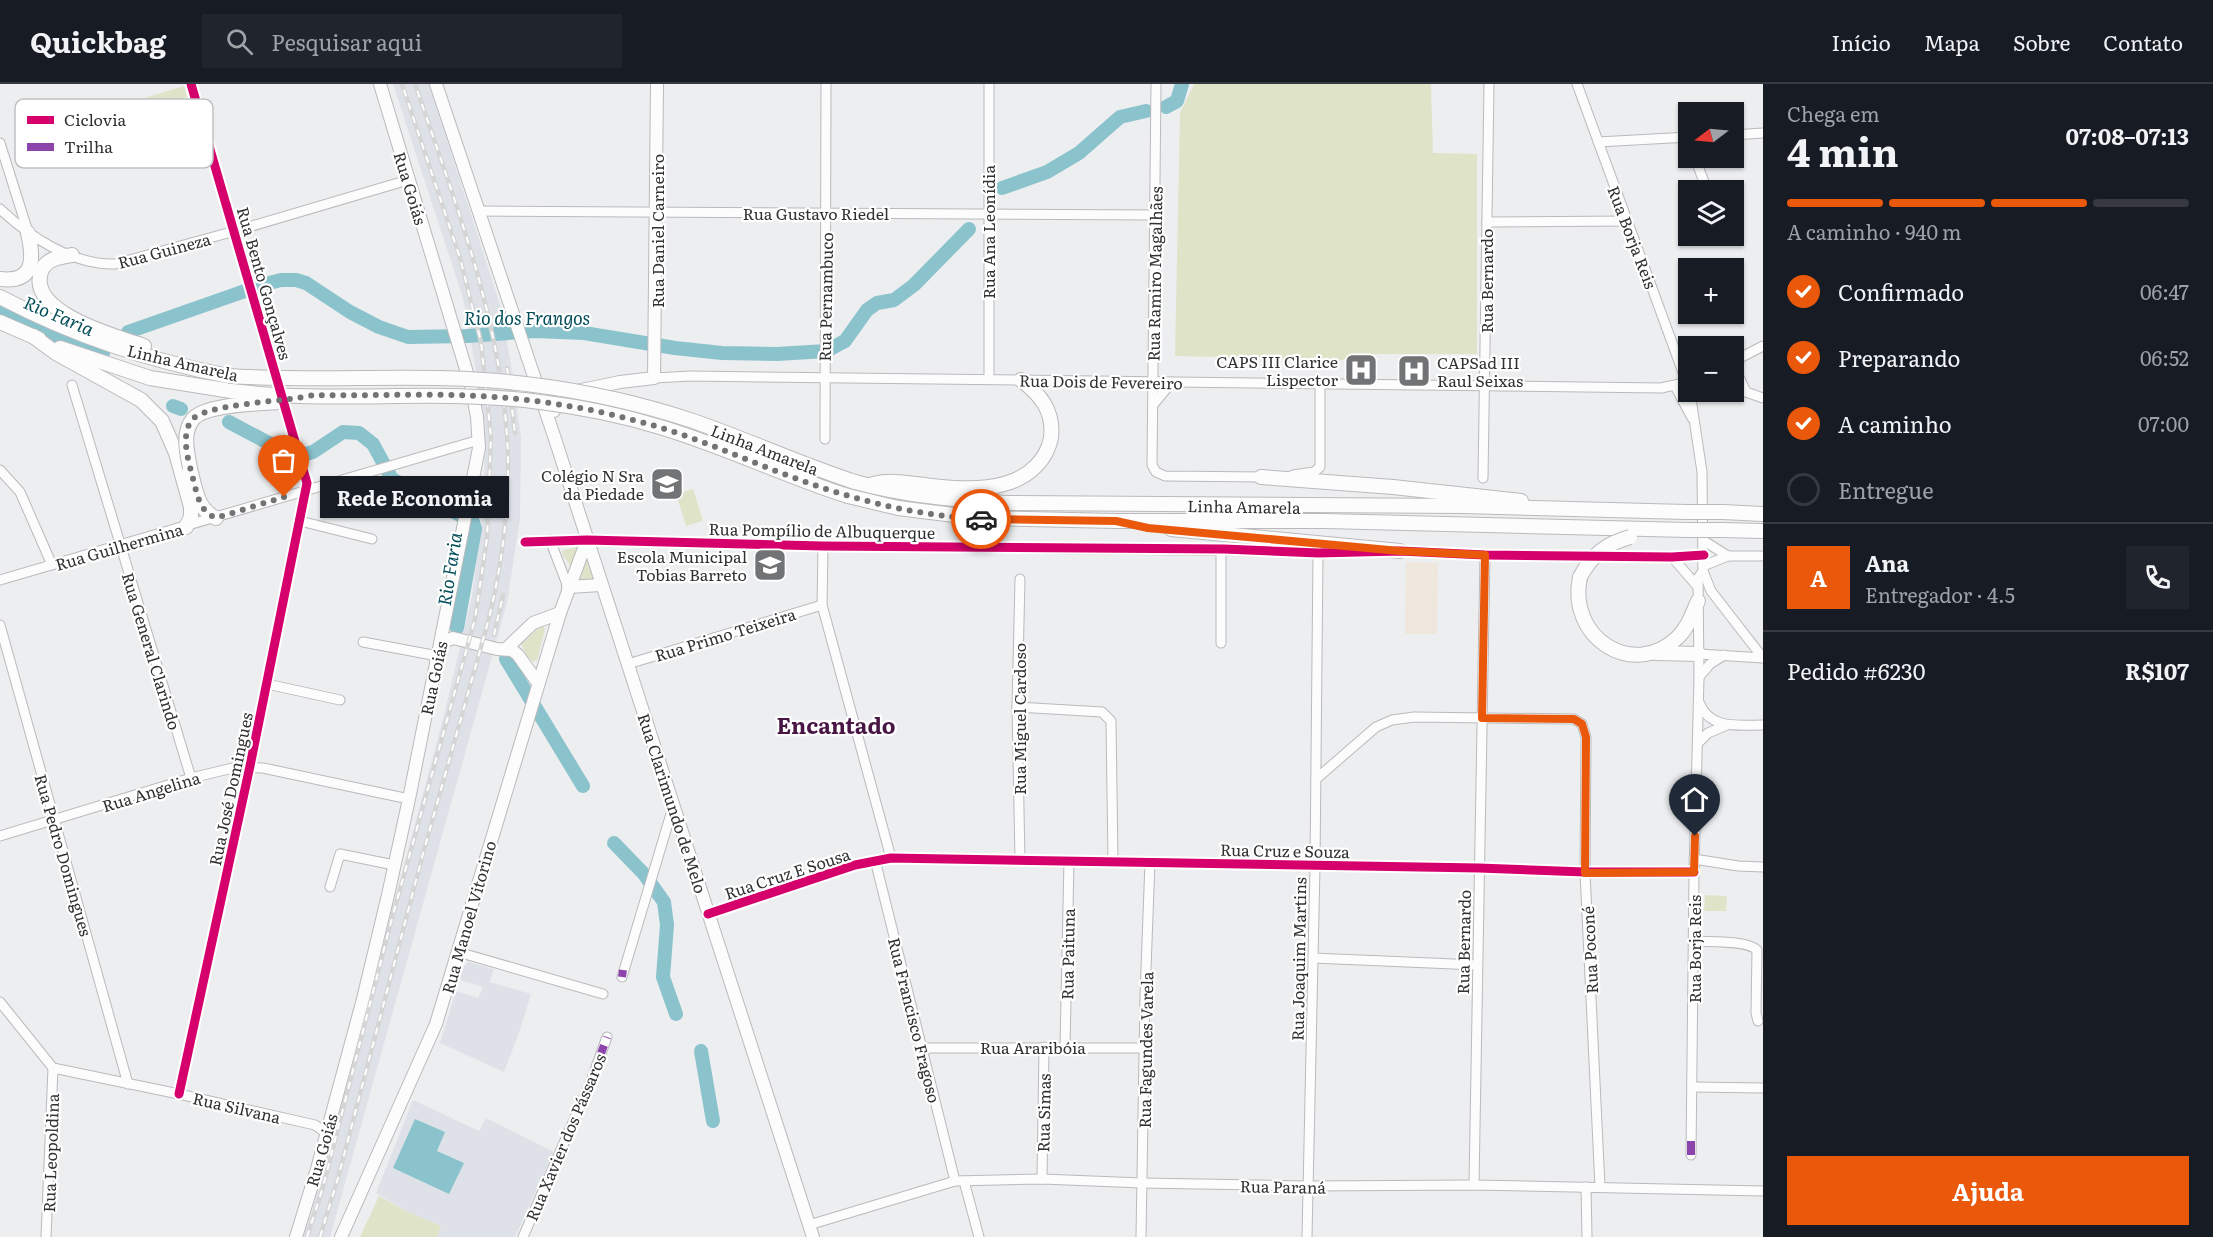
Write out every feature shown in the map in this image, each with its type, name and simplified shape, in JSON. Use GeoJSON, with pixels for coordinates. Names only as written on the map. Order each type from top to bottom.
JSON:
{"type":"FeatureCollection","features":[{"type":"Feature","properties":{"kind":"highway"},"geometry":{"type":"LineString","coordinates":[[0,279],[16,278],[28,271],[33,260],[28,233]]}},
{"type":"Feature","properties":{"kind":"highway"},"geometry":{"type":"LineString","coordinates":[[72,255],[54,258],[48,262],[40,275],[41,288],[53,305],[73,320],[190,366]]}},
{"type":"Feature","properties":{"kind":"highway","name":"Linha Amarela"},"geometry":{"type":"LineString","coordinates":[[0,297],[32,314],[81,334],[128,350],[230,376],[315,380],[494,380],[608,397],[685,419],[861,484],[932,498],[1009,503],[1462,506],[1763,514]]}},
{"type":"Feature","properties":{"kind":"highway","name":"Linha Amarela"},"geometry":{"type":"LineString","coordinates":[[0,322],[111,366],[150,378],[231,392],[484,397],[583,408],[660,427],[799,480],[848,496],[898,508],[952,516],[1116,521],[1325,521],[1763,531]]}},
{"type":"Feature","properties":{"kind":"highway"},"geometry":{"type":"LineString","coordinates":[[33,336],[56,353],[141,400],[162,421],[176,453],[191,507],[191,517],[186,527]]}},
{"type":"Feature","properties":{"kind":"highway"},"geometry":{"type":"LineString","coordinates":[[861,484],[890,481],[934,487],[989,487],[1006,484],[1031,471],[1046,452],[1051,425],[1041,396],[1021,380]]}},
{"type":"Feature","properties":{"kind":"highway"},"geometry":{"type":"LineString","coordinates":[[216,518],[209,515],[201,505],[190,468],[186,436],[192,420],[196,415],[224,407],[293,400],[313,395]]}},
{"type":"Feature","properties":{"kind":"highway"},"geometry":{"type":"LineString","coordinates":[[1260,477],[1450,492],[1582,510]]}},
{"type":"Feature","properties":{"kind":"highway"},"geometry":{"type":"LineString","coordinates":[[1116,521],[1148,528],[1400,551]]}},
{"type":"Feature","properties":{"kind":"highway"},"geometry":{"type":"LineString","coordinates":[[1670,530],[1630,537],[1601,549],[1594,555],[1580,577],[1577,599],[1580,612],[1601,643],[1618,652],[1699,654]]}},
{"type":"Feature","properties":{"kind":"highway"},"geometry":{"type":"LineString","coordinates":[[1647,653],[1663,648],[1677,638],[1688,623],[1698,594]]}},
{"type":"Feature","properties":{"kind":"main road","name":"Rua Goiás"},"geometry":{"type":"LineString","coordinates":[[296,1237],[363,999],[410,799],[444,646],[444,627],[479,440],[475,403],[380,84]]}},
{"type":"Feature","properties":{"kind":"main road"},"geometry":{"type":"LineString","coordinates":[[436,84],[555,439]]}},
{"type":"Feature","properties":{"kind":"main road","name":"Rua Daniel Carneiro"},"geometry":{"type":"LineString","coordinates":[[654,378],[657,84]]}},
{"type":"Feature","properties":{"kind":"main road"},"geometry":{"type":"LineString","coordinates":[[518,332],[544,383],[562,394],[554,406],[555,439]]}},
{"type":"Feature","properties":{"kind":"main road","name":"Rua Dois de Fevereiro"},"geometry":{"type":"LineString","coordinates":[[562,394],[620,382],[654,378]]}},
{"type":"Feature","properties":{"kind":"main road","name":"Rua Clarimundo de Melo"},"geometry":{"type":"LineString","coordinates":[[555,439],[813,1237]]}},
{"type":"Feature","properties":{"kind":"main road","name":"Rua Manoel Vitorino"},"geometry":{"type":"LineString","coordinates":[[341,1237],[436,1024],[568,587],[587,540]]}},
{"type":"Feature","properties":{"kind":"main road"},"geometry":{"type":"LineString","coordinates":[[568,587],[602,585]]}},
{"type":"Feature","properties":{"kind":"main road"},"geometry":{"type":"LineString","coordinates":[[506,649],[533,623],[560,613]]}},
{"type":"Feature","properties":{"kind":"main road"},"geometry":{"type":"LineString","coordinates":[[444,646],[506,649],[518,655],[537,688]]}},
{"type":"Feature","properties":{"kind":"street","name":"Rua Bento Gonçalves"},"geometry":{"type":"LineString","coordinates":[[191,84],[195,99]]}},
{"type":"Feature","properties":{"kind":"street","name":"Rua Pernambuco"},"geometry":{"type":"LineString","coordinates":[[825,439],[826,84]]}},
{"type":"Feature","properties":{"kind":"street","name":"Rua Ana Leonídia"},"geometry":{"type":"LineString","coordinates":[[989,84],[989,379]]}},
{"type":"Feature","properties":{"kind":"street","name":"Rua Ramiro Magalhães"},"geometry":{"type":"LineString","coordinates":[[1156,84],[1152,465],[1156,472],[1165,476],[1260,477]]}},
{"type":"Feature","properties":{"kind":"street","name":"Rua Bernardo"},"geometry":{"type":"LineString","coordinates":[[1483,478],[1489,84]]}},
{"type":"Feature","properties":{"kind":"street","name":"Rua Borja Reis"},"geometry":{"type":"LineString","coordinates":[[1577,84],[1678,357]]}},
{"type":"Feature","properties":{"kind":"street"},"geometry":{"type":"LineString","coordinates":[[1744,134],[1763,133]]}},
{"type":"Feature","properties":{"kind":"street"},"geometry":{"type":"LineString","coordinates":[[1598,142],[1678,138]]}},
{"type":"Feature","properties":{"kind":"street"},"geometry":{"type":"LineString","coordinates":[[0,143],[28,233]]}},
{"type":"Feature","properties":{"kind":"street","name":"Rua Bento Gonçalves"},"geometry":{"type":"LineString","coordinates":[[213,158],[303,465],[307,483],[306,490]]}},
{"type":"Feature","properties":{"kind":"street","name":"Rua Guineza"},"geometry":{"type":"LineString","coordinates":[[0,209],[28,233],[72,255],[95,262],[115,264],[408,180]]}},
{"type":"Feature","properties":{"kind":"street","name":"Rua Gustavo Riedel"},"geometry":{"type":"LineString","coordinates":[[478,211],[1155,215]]}},
{"type":"Feature","properties":{"kind":"street"},"geometry":{"type":"LineString","coordinates":[[1487,222],[1627,221]]}},
{"type":"Feature","properties":{"kind":"street"},"geometry":{"type":"LineString","coordinates":[[1744,356],[1763,346]]}},
{"type":"Feature","properties":{"kind":"street","name":"Rua Dois de Fevereiro"},"geometry":{"type":"LineString","coordinates":[[654,378],[691,376],[1153,383],[1661,388],[1675,386]]}},
{"type":"Feature","properties":{"kind":"street"},"geometry":{"type":"LineString","coordinates":[[1153,405],[1172,382]]}},
{"type":"Feature","properties":{"kind":"street"},"geometry":{"type":"LineString","coordinates":[[1260,477],[1312,473],[1318,470],[1320,463],[1320,384]]}},
{"type":"Feature","properties":{"kind":"street","name":"Rua General Clarindo"},"geometry":{"type":"LineString","coordinates":[[72,385],[191,778]]}},
{"type":"Feature","properties":{"kind":"street","name":"Rua Borja Reis"},"geometry":{"type":"LineString","coordinates":[[1675,386],[1694,421]]}},
{"type":"Feature","properties":{"kind":"street"},"geometry":{"type":"LineString","coordinates":[[1744,388],[1746,392],[1763,398]]}},
{"type":"Feature","properties":{"kind":"street","name":"Rua Borja Reis"},"geometry":{"type":"LineString","coordinates":[[1691,402],[1702,472],[1704,555],[1703,569],[1698,578],[1699,678],[1691,1155]]}},
{"type":"Feature","properties":{"kind":"street","name":"Rua Guilhermina"},"geometry":{"type":"LineString","coordinates":[[0,580],[479,440]]}},
{"type":"Feature","properties":{"kind":"street"},"geometry":{"type":"LineString","coordinates":[[0,470],[20,492],[51,565]]}},
{"type":"Feature","properties":{"kind":"street","name":"Rua José Domingues"},"geometry":{"type":"LineString","coordinates":[[179,1094],[250,766],[306,490]]}},
{"type":"Feature","properties":{"kind":"street"},"geometry":{"type":"LineString","coordinates":[[300,521],[372,539]]}},
{"type":"Feature","properties":{"kind":"street"},"geometry":{"type":"LineString","coordinates":[[550,540],[568,587]]}},
{"type":"Feature","properties":{"kind":"street","name":"Rua Pompílio de Albuquerque"},"geometry":{"type":"LineString","coordinates":[[525,542],[587,540],[823,546],[1221,549],[1318,553],[1400,551],[1485,555],[1672,557],[1704,555]]}},
{"type":"Feature","properties":{"kind":"street"},"geometry":{"type":"LineString","coordinates":[[1704,541],[1728,555],[1763,556]]}},
{"type":"Feature","properties":{"kind":"street"},"geometry":{"type":"LineString","coordinates":[[823,546],[822,605],[891,858]]}},
{"type":"Feature","properties":{"kind":"street"},"geometry":{"type":"LineString","coordinates":[[1221,549],[1221,643]]}},
{"type":"Feature","properties":{"kind":"street","name":"Rua Joaquim Martins"},"geometry":{"type":"LineString","coordinates":[[1307,1237],[1315,866],[1318,553]]}},
{"type":"Feature","properties":{"kind":"street","name":"Rua Bernardo"},"geometry":{"type":"LineString","coordinates":[[1474,1185],[1485,555]]}},
{"type":"Feature","properties":{"kind":"street"},"geometry":{"type":"LineString","coordinates":[[1728,555],[1703,569],[1715,597],[1763,658]]}},
{"type":"Feature","properties":{"kind":"street"},"geometry":{"type":"LineString","coordinates":[[1672,557],[1698,594]]}},
{"type":"Feature","properties":{"kind":"street","name":"Rua Miguel Cardoso"},"geometry":{"type":"LineString","coordinates":[[1020,579],[1017,706],[1020,860]]}},
{"type":"Feature","properties":{"kind":"street","name":"Rua Primo Teixeira"},"geometry":{"type":"LineString","coordinates":[[628,664],[822,605]]}},
{"type":"Feature","properties":{"kind":"street","name":"Rua Pedro Domingues"},"geometry":{"type":"LineString","coordinates":[[0,625],[128,1084]]}},
{"type":"Feature","properties":{"kind":"street"},"geometry":{"type":"LineString","coordinates":[[363,642],[444,646]]}},
{"type":"Feature","properties":{"kind":"street"},"geometry":{"type":"LineString","coordinates":[[1699,654],[1763,658]]}},
{"type":"Feature","properties":{"kind":"street"},"geometry":{"type":"LineString","coordinates":[[1699,678],[1710,664],[1724,655]]}},
{"type":"Feature","properties":{"kind":"street"},"geometry":{"type":"LineString","coordinates":[[267,684],[340,700]]}},
{"type":"Feature","properties":{"kind":"street"},"geometry":{"type":"LineString","coordinates":[[1698,699],[1704,713],[1717,723],[1763,725]]}},
{"type":"Feature","properties":{"kind":"street"},"geometry":{"type":"LineString","coordinates":[[1017,706],[1106,714],[1112,725],[1113,862]]}},
{"type":"Feature","properties":{"kind":"street"},"geometry":{"type":"LineString","coordinates":[[1316,779],[1384,723],[1414,717],[1482,718]]}},
{"type":"Feature","properties":{"kind":"street","name":"Rua Poconé"},"geometry":{"type":"LineString","coordinates":[[1482,718],[1574,719],[1582,724],[1586,737],[1585,873],[1600,1187]]}},
{"type":"Feature","properties":{"kind":"street"},"geometry":{"type":"LineString","coordinates":[[1698,743],[1708,733],[1727,725]]}},
{"type":"Feature","properties":{"kind":"street","name":"Rua Angelina"},"geometry":{"type":"LineString","coordinates":[[0,836],[191,778],[230,768],[250,766],[410,799]]}},
{"type":"Feature","properties":{"kind":"street"},"geometry":{"type":"LineString","coordinates":[[622,974],[673,807]]}},
{"type":"Feature","properties":{"kind":"street"},"geometry":{"type":"LineString","coordinates":[[330,887],[340,854],[394,865]]}},
{"type":"Feature","properties":{"kind":"street","name":"Rua Cruz e Souza"},"geometry":{"type":"LineString","coordinates":[[875,860],[891,858],[1479,868],[1585,873],[1694,872]]}},
{"type":"Feature","properties":{"kind":"street"},"geometry":{"type":"LineString","coordinates":[[1695,859],[1738,867],[1763,867]]}},
{"type":"Feature","properties":{"kind":"street","name":"Rua Cruz E Sousa"},"geometry":{"type":"LineString","coordinates":[[708,914],[875,860]]}},
{"type":"Feature","properties":{"kind":"street","name":"Rua Francisco Fragoso"},"geometry":{"type":"LineString","coordinates":[[875,860],[920,1048],[959,1181],[979,1237]]}},
{"type":"Feature","properties":{"kind":"street","name":"Rua Paituna"},"geometry":{"type":"LineString","coordinates":[[1065,1047],[1069,861]]}},
{"type":"Feature","properties":{"kind":"street","name":"Rua Fagundes Varela"},"geometry":{"type":"LineString","coordinates":[[1141,1237],[1150,862]]}},
{"type":"Feature","properties":{"kind":"street"},"geometry":{"type":"LineString","coordinates":[[1694,941],[1738,943],[1757,950],[1756,1013],[1758,1021]]}},
{"type":"Feature","properties":{"kind":"street"},"geometry":{"type":"LineString","coordinates":[[458,952],[603,994]]}},
{"type":"Feature","properties":{"kind":"street"},"geometry":{"type":"LineString","coordinates":[[1313,958],[1477,965]]}},
{"type":"Feature","properties":{"kind":"street"},"geometry":{"type":"LineString","coordinates":[[0,1002],[53,1068]]}},
{"type":"Feature","properties":{"kind":"street","name":"Rua Xavier dos Pássaros"},"geometry":{"type":"LineString","coordinates":[[523,1237],[591,1081],[607,1037]]}},
{"type":"Feature","properties":{"kind":"street","name":"Rua Simas"},"geometry":{"type":"LineString","coordinates":[[1042,1179],[1044,1047]]}},
{"type":"Feature","properties":{"kind":"street","name":"Rua Araribóia"},"geometry":{"type":"LineString","coordinates":[[920,1048],[1145,1048]]}},
{"type":"Feature","properties":{"kind":"street","name":"Rua Silvana"},"geometry":{"type":"LineString","coordinates":[[53,1068],[315,1125],[326,1134]]}},
{"type":"Feature","properties":{"kind":"street","name":"Rua Leopoldina"},"geometry":{"type":"LineString","coordinates":[[46,1237],[53,1068]]}},
{"type":"Feature","properties":{"kind":"street"},"geometry":{"type":"LineString","coordinates":[[1692,1087],[1763,1088]]}},
{"type":"Feature","properties":{"kind":"street"},"geometry":{"type":"LineString","coordinates":[[315,1125],[329,1120]]}},
{"type":"Feature","properties":{"kind":"street","name":"Rua Paraná"},"geometry":{"type":"LineString","coordinates":[[809,1225],[959,1181],[1042,1179],[1307,1186],[1474,1185],[1763,1191]]}},
{"type":"Feature","properties":{"kind":"street"},"geometry":{"type":"LineString","coordinates":[[1586,1187],[1587,1237]]}},
{"type":"Feature","properties":{"kind":"shaded area"},"geometry":{"type":"Polygon","coordinates":[[[393,84],[429,84],[501,308],[521,438],[520,519],[507,603],[330,1237],[303,1237],[313,1208],[445,711],[472,596],[484,503],[485,423],[463,298],[393,84]]]}},
{"type":"Feature","properties":{"kind":"shaded area"},"geometry":{"type":"Polygon","coordinates":[[[1406,562],[1438,563],[1437,634],[1405,634],[1406,562]]]}},
{"type":"Feature","properties":{"kind":"shaded area"},"geometry":{"type":"Polygon","coordinates":[[[468,962],[494,969],[490,982],[531,994],[504,1072],[440,1043],[456,991],[478,998],[483,987],[460,980],[464,966],[468,962]]]}},
{"type":"Feature","properties":{"kind":"shaded area"},"geometry":{"type":"Polygon","coordinates":[[[413,1100],[479,1131],[486,1118],[554,1152],[515,1237],[437,1237],[441,1226],[406,1211],[376,1193],[413,1100]]]}},
{"type":"Feature","properties":{"kind":"green space"},"geometry":{"type":"Polygon","coordinates":[[[1194,84],[1431,84],[1433,153],[1477,154],[1477,354],[1355,354],[1343,360],[1175,356],[1180,113],[1194,84]]]}},
{"type":"Feature","properties":{"kind":"green space"},"geometry":{"type":"Polygon","coordinates":[[[184,86],[187,97],[180,99],[141,99],[184,86]]]}},
{"type":"Feature","properties":{"kind":"green space"},"geometry":{"type":"Polygon","coordinates":[[[693,489],[703,521],[686,526],[676,494],[693,489]]]}},
{"type":"Feature","properties":{"kind":"green space"},"geometry":{"type":"Polygon","coordinates":[[[578,547],[589,558],[595,579],[582,582],[562,554],[563,550],[578,547]]]}},
{"type":"Feature","properties":{"kind":"green space"},"geometry":{"type":"Polygon","coordinates":[[[542,625],[545,629],[537,660],[533,662],[521,644],[542,625]]]}},
{"type":"Feature","properties":{"kind":"green space"},"geometry":{"type":"Polygon","coordinates":[[[1705,895],[1727,896],[1726,911],[1704,911],[1705,895]]]}},
{"type":"Feature","properties":{"kind":"green space"},"geometry":{"type":"Polygon","coordinates":[[[379,1196],[441,1226],[437,1237],[360,1237],[379,1196]]]}},
{"type":"Feature","properties":{"kind":"water"},"geometry":{"type":"Polygon","coordinates":[[[415,1119],[445,1132],[437,1151],[464,1163],[449,1194],[393,1168],[415,1119]]]}},
{"type":"Feature","properties":{"kind":"waterway","name":"Rio dos Frangos"},"geometry":{"type":"LineString","coordinates":[[1166,107],[1177,101],[1182,84]]}},
{"type":"Feature","properties":{"kind":"waterway","name":"Rio dos Frangos"},"geometry":{"type":"LineString","coordinates":[[1002,188],[1047,172],[1079,153],[1120,117],[1146,111]]}},
{"type":"Feature","properties":{"kind":"waterway","name":"Rio dos Frangos"},"geometry":{"type":"LineString","coordinates":[[128,332],[265,284],[281,280],[296,280],[306,283],[350,312],[379,327],[408,337],[468,336],[535,331],[584,333],[722,353],[777,354],[826,351],[845,341],[867,310],[877,303],[894,300],[914,285],[969,229]]}},
{"type":"Feature","properties":{"kind":"waterway","name":"Rio Faria"},"geometry":{"type":"LineString","coordinates":[[0,309],[40,329],[103,353]]}},
{"type":"Feature","properties":{"kind":"waterway","name":"Rio Faria"},"geometry":{"type":"LineString","coordinates":[[173,406],[181,409]]}},
{"type":"Feature","properties":{"kind":"waterway","name":"Rio Faria"},"geometry":{"type":"LineString","coordinates":[[229,422],[295,457],[313,452],[343,432],[359,433],[373,444],[392,479],[473,522],[475,529],[457,628]]}},
{"type":"Feature","properties":{"kind":"waterway","name":"Rio Faria"},"geometry":{"type":"LineString","coordinates":[[506,659],[583,786]]}},
{"type":"Feature","properties":{"kind":"waterway","name":"Rio Faria"},"geometry":{"type":"LineString","coordinates":[[614,843],[644,874],[664,902],[667,925],[663,977],[676,1014]]}},
{"type":"Feature","properties":{"kind":"waterway","name":"Rio Faria"},"geometry":{"type":"LineString","coordinates":[[701,1051],[713,1121]]}},
{"type":"Feature","properties":{"kind":"railway"},"geometry":{"type":"LineString","coordinates":[[307,1237],[323,1187],[391,922],[475,619],[487,538],[491,437],[481,342],[460,258],[402,84]]}},
{"type":"Feature","properties":{"kind":"railway"},"geometry":{"type":"LineString","coordinates":[[320,1237],[338,1178],[424,850],[488,622],[502,553],[507,506],[507,436],[495,346],[473,257],[415,84]]}},
{"type":"Feature","properties":{"kind":"railway"},"geometry":{"type":"LineString","coordinates":[[507,368],[515,433]]}},
{"type":"Feature","properties":{"kind":"railway"},"geometry":{"type":"LineString","coordinates":[[494,635],[503,595]]}},
{"type":"Feature","properties":{"kind":"marked path"},"geometry":{"type":"LineString","coordinates":[[622,977],[623,970]]}},
{"type":"Feature","properties":{"kind":"marked path"},"geometry":{"type":"LineString","coordinates":[[591,1081],[607,1037]]}},
{"type":"Feature","properties":{"kind":"marked path"},"geometry":{"type":"LineString","coordinates":[[1691,1141],[1691,1155]]}},
{"type":"Feature","properties":{"kind":"cycle path"},"geometry":{"type":"LineString","coordinates":[[191,84],[195,99]]}},
{"type":"Feature","properties":{"kind":"cycle path"},"geometry":{"type":"LineString","coordinates":[[179,1094],[250,766],[307,483],[213,160]]}},
{"type":"Feature","properties":{"kind":"cycle path"},"geometry":{"type":"LineString","coordinates":[[525,542],[587,540],[823,546],[1224,549],[1318,553],[1400,551],[1485,555],[1672,557],[1704,555]]}},
{"type":"Feature","properties":{"kind":"cycle path"},"geometry":{"type":"LineString","coordinates":[[708,914],[855,865],[891,858],[1479,868],[1585,872],[1694,872]]}},
{"type":"Feature","properties":{"kind":"way so far"},"geometry":{"type":"LineString","coordinates":[[284,497],[216,518],[209,515],[201,505],[186,448],[188,428],[196,415],[224,407],[293,400],[313,395],[450,395],[560,404],[660,427],[799,480],[868,501],[924,513],[981,519]]}},
{"type":"Feature","properties":{"kind":"place","name":"CAPS III Clarice Lispector"},"geometry":{"type":"Point","coordinates":[1361,370]}},
{"type":"Feature","properties":{"kind":"place","name":"CAPSad III Raul Seixas"},"geometry":{"type":"Point","coordinates":[1414,371]}},
{"type":"Feature","properties":{"kind":"place","name":"Colégio N Sra da Piedade"},"geometry":{"type":"Point","coordinates":[667,484]}},
{"type":"Feature","properties":{"kind":"place","name":"Rede Economia"},"geometry":{"type":"Point","coordinates":[284,497]}},
{"type":"Feature","properties":{"kind":"place","name":"Escola Municipal Tobias Barreto"},"geometry":{"type":"Point","coordinates":[770,565]}},
{"type":"Feature","properties":{"kind":"district","name":"Encantado"},"geometry":{"type":"Point","coordinates":[836,724]}},
{"type":"Feature","properties":{"kind":"route"},"geometry":{"type":"LineString","coordinates":[[981,519],[1116,521],[1148,528],[1400,551],[1485,555],[1482,718],[1574,719],[1582,724],[1586,737],[1585,873],[1694,872],[1695,836]]}}]}
